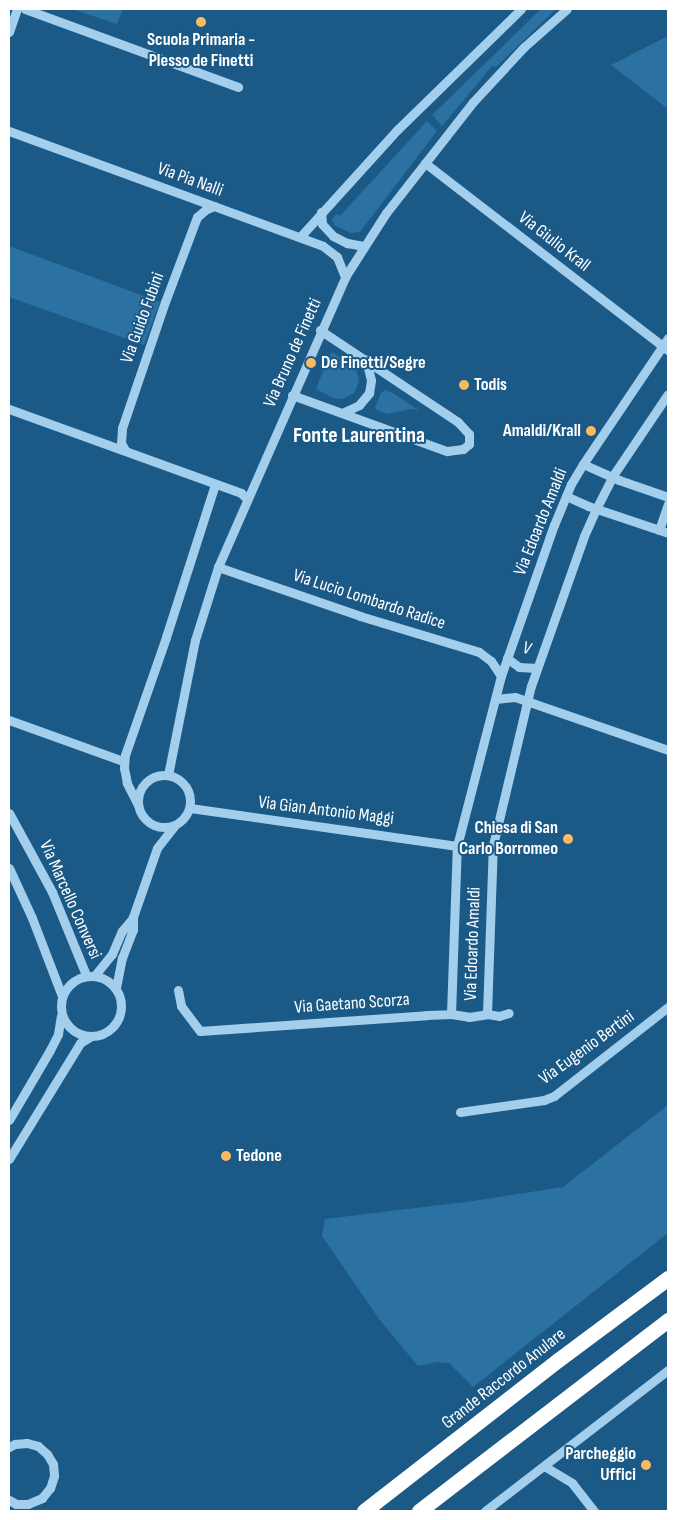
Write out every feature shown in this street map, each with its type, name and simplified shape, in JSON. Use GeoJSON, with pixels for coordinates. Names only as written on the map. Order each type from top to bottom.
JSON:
{"type":"FeatureCollection","features":[{"type":"Feature","properties":{"kind":"highway","name":"Grande Raccordo Anulare"},"geometry":{"type":"LineString","coordinates":[[364,1511],[558,1360],[668,1278]]}},
{"type":"Feature","properties":{"kind":"highway"},"geometry":{"type":"LineString","coordinates":[[419,1511],[668,1320]]}},
{"type":"Feature","properties":{"kind":"street"},"geometry":{"type":"LineString","coordinates":[[9,32],[18,9]]}},
{"type":"Feature","properties":{"kind":"street"},"geometry":{"type":"LineString","coordinates":[[24,9],[238,87]]}},
{"type":"Feature","properties":{"kind":"street"},"geometry":{"type":"LineString","coordinates":[[300,237],[420,106],[521,9]]}},
{"type":"Feature","properties":{"kind":"street","name":"Via Bruno de Finetti"},"geometry":{"type":"LineString","coordinates":[[168,775],[195,640],[218,567],[320,330],[345,277],[392,205],[499,72],[543,28],[567,9]]}},
{"type":"Feature","properties":{"kind":"street","name":"Via Pia Nalli"},"geometry":{"type":"LineString","coordinates":[[9,130],[323,246],[334,253],[340,261],[345,277]]}},
{"type":"Feature","properties":{"kind":"street","name":"Via Giulio Krall"},"geometry":{"type":"LineString","coordinates":[[425,163],[665,348]]}},
{"type":"Feature","properties":{"kind":"street","name":"Via Guido Fubini"},"geometry":{"type":"LineString","coordinates":[[125,450],[121,443],[122,428],[197,217],[205,210],[214,206]]}},
{"type":"Feature","properties":{"kind":"street"},"geometry":{"type":"LineString","coordinates":[[321,212],[322,224],[333,236],[347,244],[364,246]]}},
{"type":"Feature","properties":{"kind":"street"},"geometry":{"type":"LineString","coordinates":[[292,396],[342,412],[447,451],[463,449],[468,444],[469,434],[458,422],[320,330]]}},
{"type":"Feature","properties":{"kind":"street","name":"Via Edoardo Amaldi"},"geometry":{"type":"LineString","coordinates":[[668,338],[665,348],[582,464],[566,496],[501,676],[457,846],[451,1014],[469,1017],[487,1014],[493,845],[527,701],[584,536],[596,509],[612,477],[668,394]]}},
{"type":"Feature","properties":{"kind":"street"},"geometry":{"type":"LineString","coordinates":[[342,412],[359,405],[369,393],[371,380],[366,360]]}},
{"type":"Feature","properties":{"kind":"street"},"geometry":{"type":"LineString","coordinates":[[9,409],[241,493],[247,499]]}},
{"type":"Feature","properties":{"kind":"street"},"geometry":{"type":"LineString","coordinates":[[582,464],[668,497]]}},
{"type":"Feature","properties":{"kind":"street"},"geometry":{"type":"LineString","coordinates":[[174,826],[163,827],[146,820],[127,782],[123,761],[173,619],[215,484]]}},
{"type":"Feature","properties":{"kind":"street"},"geometry":{"type":"LineString","coordinates":[[566,496],[596,509],[668,533]]}},
{"type":"Feature","properties":{"kind":"street"},"geometry":{"type":"LineString","coordinates":[[659,530],[668,504]]}},
{"type":"Feature","properties":{"kind":"street","name":"Via Lucio Lombardo Radice"},"geometry":{"type":"LineString","coordinates":[[218,567],[360,616],[479,652],[491,661],[501,676]]}},
{"type":"Feature","properties":{"kind":"street","name":"V"},"geometry":{"type":"LineString","coordinates":[[507,658],[519,667],[537,668]]}},
{"type":"Feature","properties":{"kind":"street"},"geometry":{"type":"LineString","coordinates":[[495,698],[513,696],[668,750]]}},
{"type":"Feature","properties":{"kind":"street"},"geometry":{"type":"LineString","coordinates":[[9,720],[123,761]]}},
{"type":"Feature","properties":{"kind":"street"},"geometry":{"type":"LineString","coordinates":[[62,996],[72,982],[90,975],[112,954],[122,931],[132,919],[157,848],[174,826],[184,819],[190,808],[191,801],[186,786],[175,777],[168,775],[152,778],[145,783],[140,789],[138,805]]}},
{"type":"Feature","properties":{"kind":"street","name":"Via Gian Antonio Maggi"},"geometry":{"type":"LineString","coordinates":[[190,808],[457,846]]}},
{"type":"Feature","properties":{"kind":"street","name":"Via Marcello Conversi"},"geometry":{"type":"LineString","coordinates":[[9,813],[52,892],[75,953],[90,975]]}},
{"type":"Feature","properties":{"kind":"street"},"geometry":{"type":"LineString","coordinates":[[152,824],[157,848]]}},
{"type":"Feature","properties":{"kind":"street"},"geometry":{"type":"LineString","coordinates":[[9,868],[32,918],[62,996],[58,1034],[9,1120]]}},
{"type":"Feature","properties":{"kind":"street"},"geometry":{"type":"LineString","coordinates":[[9,1160],[80,1043],[91,1036],[104,1033],[116,1023],[122,1006],[116,988],[122,958],[133,930],[132,919]]}},
{"type":"Feature","properties":{"kind":"street"},"geometry":{"type":"LineString","coordinates":[[90,975],[103,977],[116,988]]}},
{"type":"Feature","properties":{"kind":"street","name":"Via Gaetano Scorza"},"geometry":{"type":"LineString","coordinates":[[178,990],[181,1006],[200,1031],[451,1014]]}},
{"type":"Feature","properties":{"kind":"street","name":"Via Eugenio Bertini"},"geometry":{"type":"LineString","coordinates":[[460,1112],[544,1100],[554,1096],[668,1008]]}},
{"type":"Feature","properties":{"kind":"street"},"geometry":{"type":"LineString","coordinates":[[61,1013],[72,1030],[91,1036]]}},
{"type":"Feature","properties":{"kind":"street"},"geometry":{"type":"LineString","coordinates":[[487,1014],[499,1016],[509,1013]]}},
{"type":"Feature","properties":{"kind":"street"},"geometry":{"type":"LineString","coordinates":[[485,1511],[668,1370]]}},
{"type":"Feature","properties":{"kind":"street"},"geometry":{"type":"LineString","coordinates":[[11,1444],[27,1443],[38,1446],[47,1454],[53,1464],[54,1476],[50,1488],[42,1498],[28,1504],[11,1504]]}},
{"type":"Feature","properties":{"kind":"street"},"geometry":{"type":"LineString","coordinates":[[544,1466],[572,1483],[594,1511]]}},
{"type":"Feature","properties":{"kind":"shaded area"},"geometry":{"type":"Polygon","coordinates":[[[72,9],[123,9],[117,24],[72,9]]]}},
{"type":"Feature","properties":{"kind":"shaded area"},"geometry":{"type":"Polygon","coordinates":[[[541,9],[556,9],[496,67],[492,66],[442,126],[432,115],[541,9]]]}},
{"type":"Feature","properties":{"kind":"shaded area"},"geometry":{"type":"Polygon","coordinates":[[[668,36],[668,109],[611,65],[668,36]]]}},
{"type":"Feature","properties":{"kind":"shaded area"},"geometry":{"type":"Polygon","coordinates":[[[427,121],[437,131],[360,232],[351,233],[334,225],[332,219],[337,214],[340,216],[427,121]]]}},
{"type":"Feature","properties":{"kind":"shaded area"},"geometry":{"type":"Polygon","coordinates":[[[9,246],[160,302],[144,345],[9,297],[9,246]]]}},
{"type":"Feature","properties":{"kind":"shaded area"},"geometry":{"type":"Polygon","coordinates":[[[333,352],[356,370],[358,376],[359,382],[354,393],[343,399],[333,398],[316,389],[330,354],[333,352]]]}},
{"type":"Feature","properties":{"kind":"shaded area"},"geometry":{"type":"Polygon","coordinates":[[[385,390],[420,411],[411,409],[387,414],[377,410],[375,407],[381,393],[385,390]]]}},
{"type":"Feature","properties":{"kind":"shaded area"},"geometry":{"type":"Polygon","coordinates":[[[668,1105],[668,1233],[473,1387],[449,1363],[437,1362],[418,1366],[379,1319],[322,1236],[325,1219],[473,1201],[563,1187],[668,1105]]]}},
{"type":"Feature","properties":{"kind":"place","name":"Scuola Primaria - Plesso de Finetti"},"geometry":{"type":"Point","coordinates":[201,22]}},
{"type":"Feature","properties":{"kind":"place","name":"De Finetti/Segre"},"geometry":{"type":"Point","coordinates":[311,363]}},
{"type":"Feature","properties":{"kind":"place","name":"Todis"},"geometry":{"type":"Point","coordinates":[464,385]}},
{"type":"Feature","properties":{"kind":"place","name":"Amaldi/Krall"},"geometry":{"type":"Point","coordinates":[591,431]}},
{"type":"Feature","properties":{"kind":"place","name":"Chiesa di San Carlo Borromeo"},"geometry":{"type":"Point","coordinates":[568,839]}},
{"type":"Feature","properties":{"kind":"place","name":"Tedone"},"geometry":{"type":"Point","coordinates":[226,1156]}},
{"type":"Feature","properties":{"kind":"place","name":"Parcheggio Uffici"},"geometry":{"type":"Point","coordinates":[646,1465]}},
{"type":"Feature","properties":{"kind":"district","name":"Fonte Laurentina"},"geometry":{"type":"Point","coordinates":[359,436]}}]}
